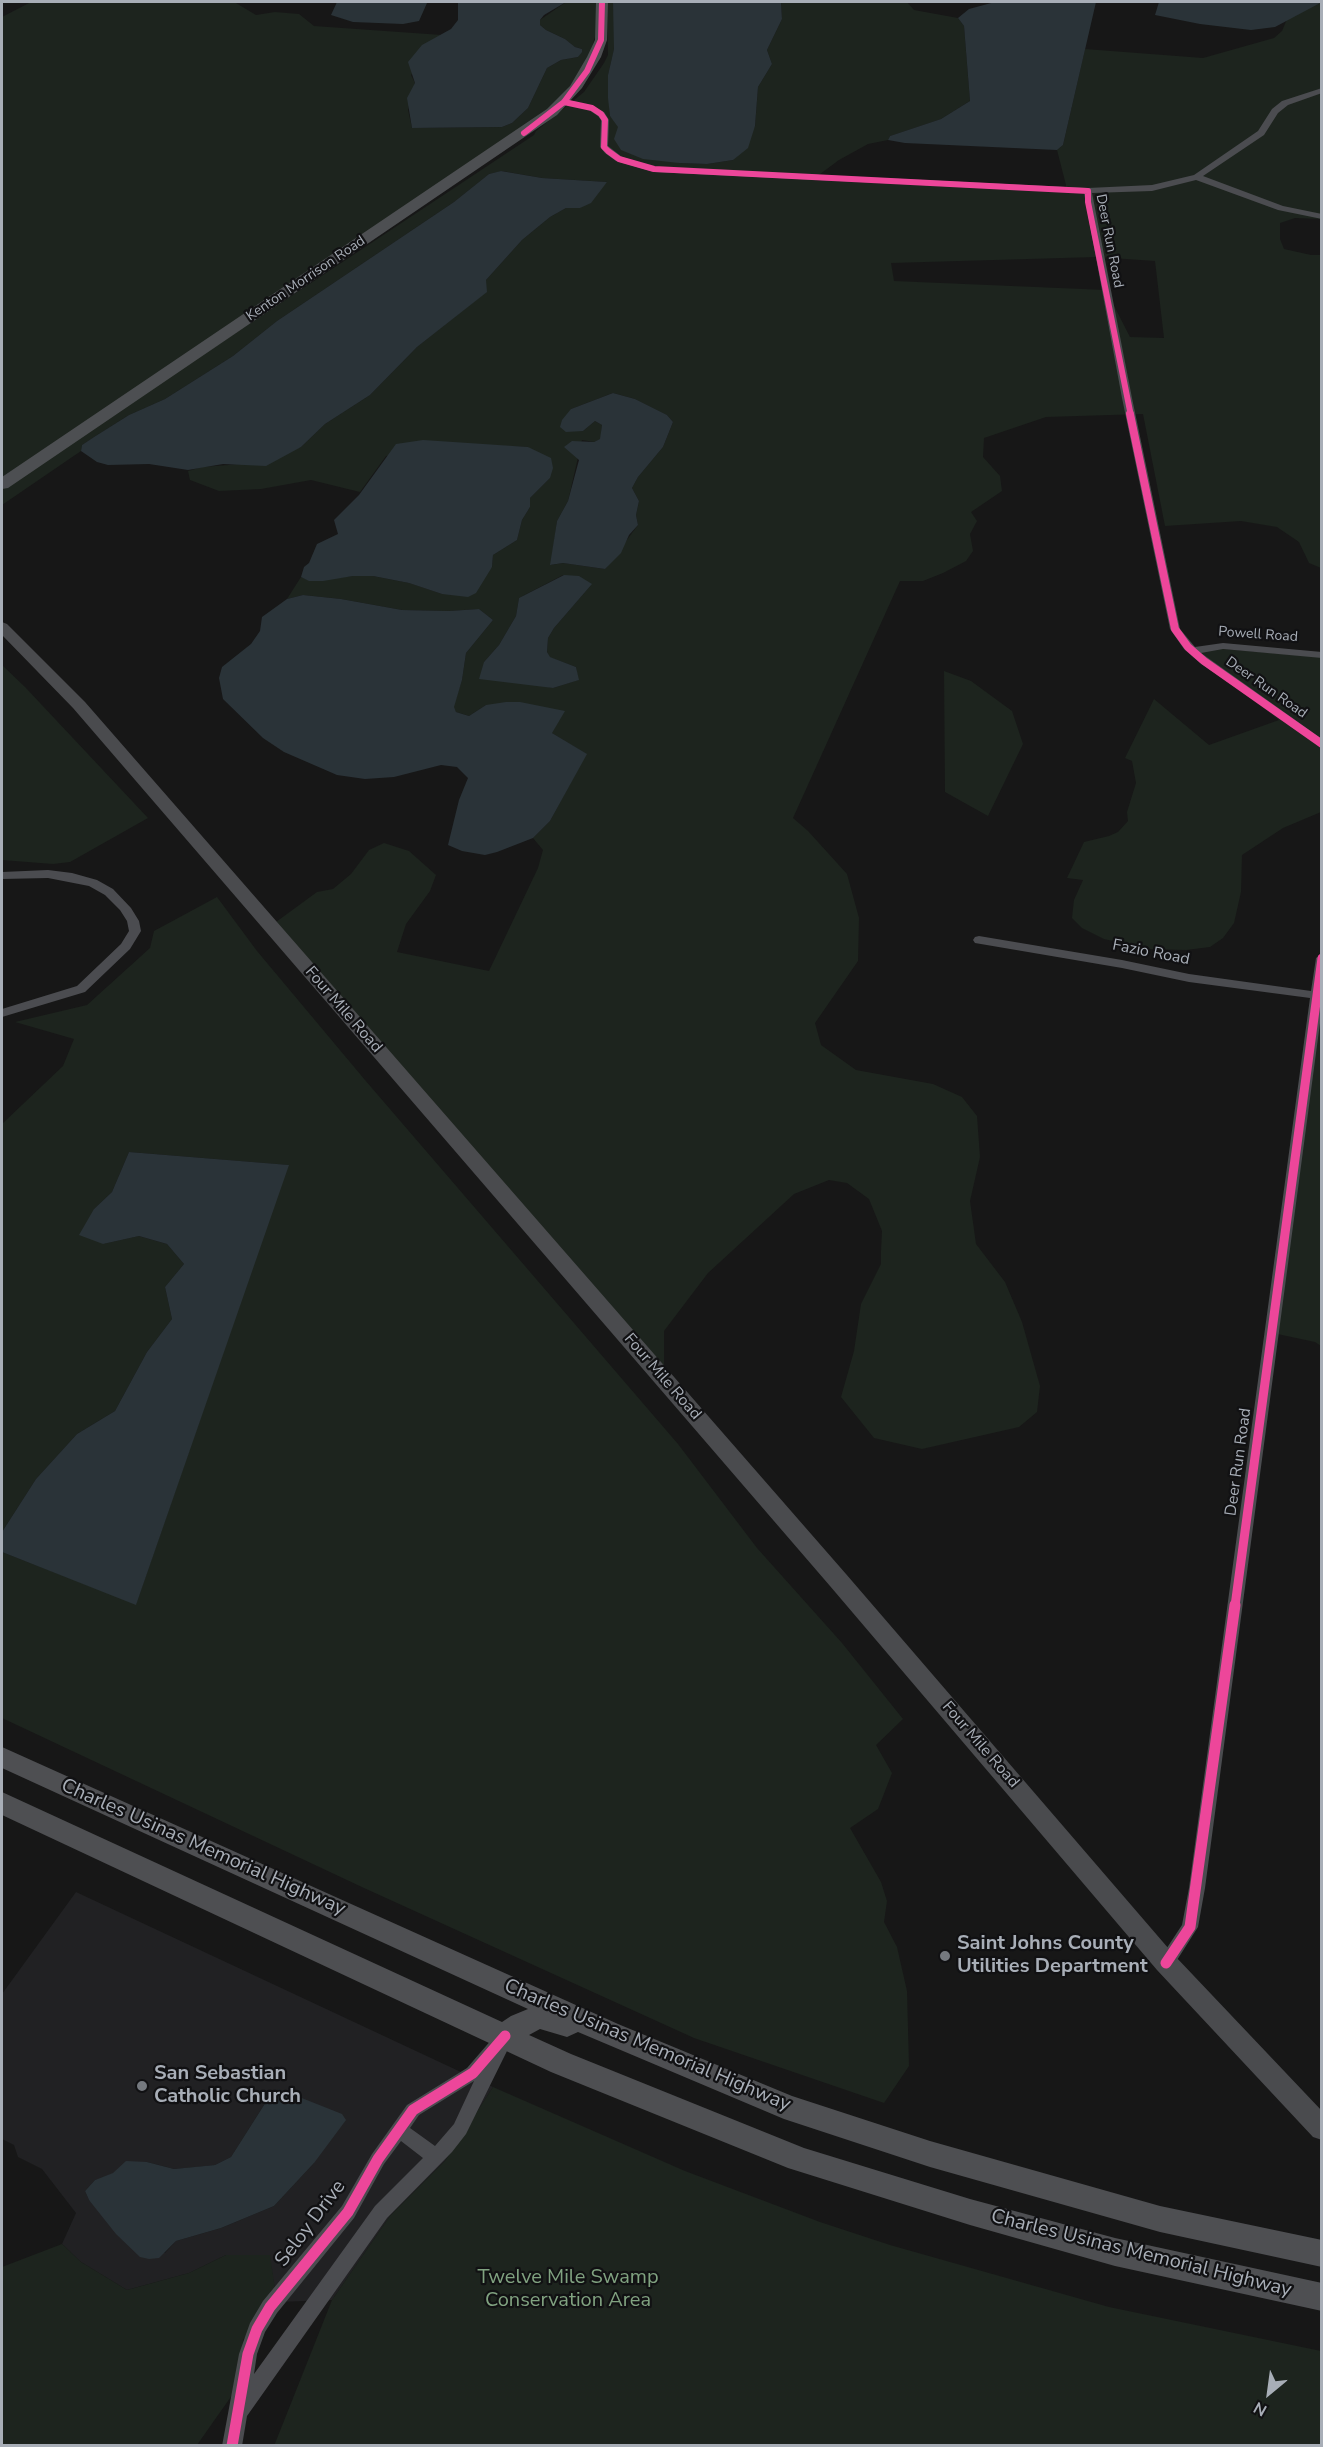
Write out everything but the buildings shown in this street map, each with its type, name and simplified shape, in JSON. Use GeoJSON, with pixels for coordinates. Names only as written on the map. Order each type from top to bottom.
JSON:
{"type":"FeatureCollection","features":[{"type":"Feature","properties":{"kind":"highway","name":"Charles Usinas Memorial Highway"},"geometry":{"type":"LineString","coordinates":[[2,1757],[608,2033],[784,2106],[912,2149],[1071,2195],[1160,2219],[1322,2254]]}},
{"type":"Feature","properties":{"kind":"highway","name":"Charles Usinas Memorial Highway"},"geometry":{"type":"LineString","coordinates":[[2,1803],[561,2063],[729,2132],[868,2181],[1116,2252],[1322,2297]]}},
{"type":"Feature","properties":{"kind":"highway"},"geometry":{"type":"LineString","coordinates":[[505,2036],[521,2024],[540,2018],[549,2019],[753,2101],[784,2106]]}},
{"type":"Feature","properties":{"kind":"main road","name":"Kenton Morrison Road"},"geometry":{"type":"LineString","coordinates":[[2,484],[524,133],[564,102],[594,57],[601,40],[602,2]]}},
{"type":"Feature","properties":{"kind":"main road","name":"Four Mile Road"},"geometry":{"type":"LineString","coordinates":[[2,627],[93,722],[838,1580],[1166,1963],[1322,2129]]}},
{"type":"Feature","properties":{"kind":"street"},"geometry":{"type":"LineString","coordinates":[[1088,191],[1152,188],[1197,177],[1261,133],[1275,111],[1285,103],[1322,90]]}},
{"type":"Feature","properties":{"kind":"street","name":"Deer Run Road"},"geometry":{"type":"LineString","coordinates":[[564,102],[592,108],[601,114],[605,120],[604,147],[608,151],[625,161],[654,169],[1088,191],[1088,202],[1127,398],[1176,629],[1193,651],[1322,744]]}},
{"type":"Feature","properties":{"kind":"street"},"geometry":{"type":"LineString","coordinates":[[1197,177],[1272,205],[1322,217]]}},
{"type":"Feature","properties":{"kind":"street","name":"Powell Road"},"geometry":{"type":"LineString","coordinates":[[1193,651],[1223,646],[1322,655]]}},
{"type":"Feature","properties":{"kind":"street"},"geometry":{"type":"LineString","coordinates":[[2,876],[48,874],[93,883],[109,892],[125,908],[133,921],[135,931],[126,946],[90,983],[81,989],[2,1013]]}},
{"type":"Feature","properties":{"kind":"street","name":"Fazio Road"},"geometry":{"type":"LineString","coordinates":[[979,940],[1122,964],[1189,978],[1316,994]]}},
{"type":"Feature","properties":{"kind":"street","name":"Deer Run Road"},"geometry":{"type":"LineString","coordinates":[[1166,1963],[1190,1928],[1197,1888],[1322,958]]}},
{"type":"Feature","properties":{"kind":"street","name":"Seloy Drive"},"geometry":{"type":"LineString","coordinates":[[232,2445],[248,2354],[266,2314],[348,2212],[378,2159],[413,2110],[474,2073],[505,2036]]}},
{"type":"Feature","properties":{"kind":"street","name":"Seloy Drive"},"geometry":{"type":"LineString","coordinates":[[237,2414],[381,2212],[460,2129],[505,2036]]}},
{"type":"Feature","properties":{"kind":"street"},"geometry":{"type":"LineString","coordinates":[[398,2129],[435,2157]]}},
{"type":"Feature","properties":{"kind":"shaded area"},"geometry":{"type":"Polygon","coordinates":[[[337,2],[427,3],[419,21],[403,24],[353,22],[331,15],[337,2]]]}},
{"type":"Feature","properties":{"kind":"shaded area"},"geometry":{"type":"Polygon","coordinates":[[[458,2],[566,2],[544,15],[540,20],[540,25],[582,49],[582,52],[578,57],[561,60],[547,68],[528,108],[512,123],[502,127],[412,128],[407,98],[415,83],[408,62],[422,45],[451,29],[458,20],[458,2]]]}},
{"type":"Feature","properties":{"kind":"shaded area"},"geometry":{"type":"Polygon","coordinates":[[[613,2],[781,2],[782,19],[767,50],[772,64],[758,87],[755,126],[748,148],[733,160],[707,164],[643,159],[621,150],[614,139],[618,127],[610,116],[608,98],[608,75],[614,49],[613,2]]]}},
{"type":"Feature","properties":{"kind":"shaded area"},"geometry":{"type":"Polygon","coordinates":[[[995,2],[1096,2],[1063,145],[1057,150],[905,143],[888,140],[890,136],[941,119],[970,101],[964,26],[958,18],[969,9],[995,2]]]}},
{"type":"Feature","properties":{"kind":"shaded area"},"geometry":{"type":"Polygon","coordinates":[[[1159,2],[1322,2],[1275,27],[1251,30],[1200,24],[1155,15],[1159,2]]]}},
{"type":"Feature","properties":{"kind":"shaded area"},"geometry":{"type":"Polygon","coordinates":[[[501,171],[542,178],[607,182],[591,203],[580,208],[566,208],[550,217],[522,240],[486,280],[487,292],[417,347],[370,395],[325,424],[301,447],[266,466],[223,464],[188,470],[149,464],[108,465],[97,462],[81,451],[82,445],[129,415],[165,399],[233,356],[277,321],[454,202],[489,174],[501,171]]]}},
{"type":"Feature","properties":{"kind":"shaded area"},"geometry":{"type":"Polygon","coordinates":[[[613,393],[635,399],[667,415],[673,422],[663,447],[638,477],[632,488],[639,501],[636,515],[638,525],[629,535],[621,553],[605,569],[563,563],[550,565],[557,521],[568,501],[579,460],[564,447],[572,441],[594,442],[600,439],[602,425],[595,421],[583,431],[566,432],[560,427],[562,420],[571,409],[613,393]]]}},
{"type":"Feature","properties":{"kind":"shaded area"},"geometry":{"type":"Polygon","coordinates":[[[423,440],[528,447],[551,458],[553,468],[550,478],[530,498],[530,507],[522,520],[517,540],[493,555],[492,567],[476,593],[468,597],[442,594],[409,583],[373,576],[353,576],[323,581],[309,581],[301,577],[317,544],[338,534],[334,520],[359,495],[396,444],[423,440]]]}},
{"type":"Feature","properties":{"kind":"shaded area"},"geometry":{"type":"Polygon","coordinates":[[[564,575],[579,576],[592,584],[554,628],[548,638],[547,652],[550,657],[576,667],[579,680],[553,688],[479,679],[484,662],[499,645],[516,616],[519,598],[564,575]]]}},
{"type":"Feature","properties":{"kind":"shaded area"},"geometry":{"type":"Polygon","coordinates":[[[303,595],[402,610],[479,609],[493,620],[466,653],[462,680],[454,707],[456,712],[469,716],[486,705],[506,702],[520,702],[565,711],[552,733],[587,754],[550,821],[533,838],[497,852],[485,855],[462,851],[448,845],[459,800],[468,778],[457,767],[441,765],[394,777],[365,779],[337,775],[284,752],[263,738],[223,699],[219,678],[222,667],[251,644],[260,631],[262,617],[287,599],[303,595]]]}},
{"type":"Feature","properties":{"kind":"shaded area"},"geometry":{"type":"Polygon","coordinates":[[[129,1152],[289,1165],[136,1605],[2,1552],[2,1532],[36,1479],[77,1434],[115,1411],[147,1352],[172,1319],[165,1287],[184,1264],[167,1244],[139,1236],[103,1244],[79,1235],[94,1209],[112,1192],[129,1152]]]}},
{"type":"Feature","properties":{"kind":"shaded area"},"geometry":{"type":"Polygon","coordinates":[[[76,1892],[493,2087],[445,2161],[390,2216],[332,2300],[277,2302],[269,2255],[226,2255],[189,2273],[127,2290],[81,2262],[62,2244],[76,2213],[42,2169],[18,2157],[14,2145],[2,2139],[2,1994],[76,1892]],[[271,2094],[231,2157],[215,2165],[174,2169],[147,2162],[95,2180],[85,2191],[89,2200],[165,2253],[176,2241],[221,2228],[274,2206],[314,2163],[271,2094]]]}},
{"type":"Feature","properties":{"kind":"shaded area"},"geometry":{"type":"Polygon","coordinates":[[[279,2089],[342,2114],[346,2120],[314,2163],[274,2206],[221,2228],[176,2241],[159,2258],[149,2259],[140,2257],[116,2234],[89,2200],[85,2191],[95,2180],[113,2173],[126,2161],[147,2162],[174,2169],[215,2165],[231,2157],[271,2094],[279,2089]]]}},
{"type":"Feature","properties":{"kind":"green space"},"geometry":{"type":"Polygon","coordinates":[[[31,2],[237,2],[256,15],[275,12],[299,14],[314,26],[442,35],[411,75],[415,83],[408,110],[412,128],[502,127],[512,123],[528,108],[547,68],[561,60],[578,57],[582,49],[546,30],[540,25],[540,20],[566,2],[598,2],[599,22],[589,58],[568,89],[548,111],[2,480],[2,17],[31,2]]]}},
{"type":"Feature","properties":{"kind":"green space"},"geometry":{"type":"Polygon","coordinates":[[[607,2],[613,2],[614,50],[608,75],[610,116],[679,163],[707,164],[733,160],[755,126],[758,87],[772,64],[767,50],[782,19],[781,2],[907,2],[914,10],[958,18],[964,26],[970,101],[941,119],[890,136],[888,140],[868,144],[839,160],[812,180],[1065,192],[1066,185],[1057,150],[1063,145],[1085,49],[1203,58],[1274,38],[1282,31],[1287,19],[1321,2],[1321,219],[1295,218],[1280,223],[1280,239],[1284,249],[1321,255],[1321,568],[1309,563],[1299,542],[1277,527],[1241,521],[1165,526],[1143,414],[1046,417],[984,438],[983,457],[1000,476],[1002,491],[971,512],[977,521],[970,534],[973,551],[966,561],[943,573],[923,581],[900,581],[793,818],[847,874],[859,918],[858,961],[815,1023],[821,1045],[856,1070],[933,1084],[962,1097],[977,1116],[980,1157],[970,1201],[976,1244],[1005,1282],[1022,1322],[1040,1386],[1037,1412],[1019,1427],[922,1449],[874,1438],[841,1397],[854,1351],[861,1304],[881,1264],[882,1231],[869,1199],[847,1183],[829,1180],[794,1194],[708,1273],[664,1331],[664,1368],[276,922],[317,892],[333,889],[351,874],[369,850],[384,843],[409,851],[436,875],[430,891],[406,924],[397,952],[489,971],[538,868],[543,850],[533,838],[550,821],[586,754],[552,733],[486,705],[469,716],[456,712],[453,707],[462,680],[466,653],[493,620],[479,609],[402,610],[303,595],[287,599],[301,577],[310,581],[373,576],[409,583],[442,594],[492,567],[493,555],[517,540],[522,520],[530,507],[530,498],[550,478],[528,447],[479,445],[386,456],[360,492],[311,480],[261,489],[219,491],[190,480],[188,471],[202,467],[241,464],[301,447],[325,424],[370,395],[417,347],[486,292],[486,280],[522,240],[550,217],[566,208],[580,208],[607,182],[542,178],[502,171],[489,174],[454,202],[277,321],[233,356],[165,399],[129,415],[94,437],[82,445],[81,451],[2,505],[2,488],[534,135],[584,92],[608,55],[607,2]],[[1097,257],[891,263],[894,281],[1106,290],[1130,337],[1164,338],[1155,261],[1097,257]],[[613,393],[571,409],[583,431],[595,421],[602,425],[601,439],[594,442],[582,440],[568,501],[557,521],[551,565],[563,563],[605,569],[638,525],[636,515],[639,501],[632,488],[638,477],[663,447],[673,422],[667,415],[635,399],[613,393]],[[563,575],[519,598],[516,616],[499,645],[484,662],[538,685],[553,688],[578,680],[576,667],[549,657],[548,638],[591,585],[563,575]]]}},
{"type":"Feature","properties":{"kind":"green space"},"geometry":{"type":"Polygon","coordinates":[[[1197,647],[1321,657],[1321,812],[1283,828],[1242,855],[1241,892],[1234,923],[1223,938],[1210,947],[1186,950],[1147,949],[1104,939],[1082,928],[1072,918],[1074,900],[1083,880],[1067,878],[1084,842],[1118,832],[1128,821],[1127,812],[1136,783],[1132,761],[1125,758],[1154,699],[1209,745],[1279,720],[1201,660],[1197,647]]]}},
{"type":"Feature","properties":{"kind":"green space"},"geometry":{"type":"Polygon","coordinates":[[[2,665],[148,818],[70,862],[53,864],[2,860],[2,665]]]}},
{"type":"Feature","properties":{"kind":"green space"},"geometry":{"type":"Polygon","coordinates":[[[944,671],[971,681],[1012,711],[1023,744],[988,816],[945,792],[944,671]]]}},
{"type":"Feature","properties":{"kind":"green space"},"geometry":{"type":"Polygon","coordinates":[[[217,897],[257,951],[678,1444],[757,1548],[842,1643],[903,1719],[876,1745],[892,1773],[878,1809],[850,1828],[881,1882],[887,1901],[884,1922],[897,1947],[907,1991],[909,2066],[884,2103],[694,2038],[364,1888],[2,1718],[2,1552],[136,1604],[288,1165],[129,1152],[112,1192],[94,1209],[103,1244],[139,1236],[167,1244],[184,1264],[165,1287],[172,1319],[147,1352],[115,1411],[77,1434],[36,1479],[2,1532],[2,1124],[63,1066],[74,1039],[15,1022],[87,1005],[150,948],[154,931],[217,897]]]}},
{"type":"Feature","properties":{"kind":"green space"},"geometry":{"type":"Polygon","coordinates":[[[1321,975],[1321,1346],[1315,1342],[1268,1332],[1321,975]]]}},
{"type":"Feature","properties":{"kind":"green space","name":"Twelve Mile Swamp Conservation Area"},"geometry":{"type":"Polygon","coordinates":[[[493,2087],[685,2171],[820,2222],[890,2245],[1109,2307],[1321,2351],[1321,2445],[274,2446],[332,2300],[390,2216],[445,2161],[493,2087]]]}},
{"type":"Feature","properties":{"kind":"green space"},"geometry":{"type":"Polygon","coordinates":[[[62,2244],[81,2262],[127,2290],[189,2273],[226,2255],[270,2255],[277,2302],[243,2340],[242,2381],[197,2445],[2,2446],[2,2267],[62,2244]]]}},
{"type":"Feature","properties":{"kind":"cycle path"},"geometry":{"type":"LineString","coordinates":[[524,133],[564,102],[587,71],[601,40],[602,2]]}},
{"type":"Feature","properties":{"kind":"cycle path"},"geometry":{"type":"LineString","coordinates":[[564,102],[592,108],[601,114],[605,120],[604,147],[608,151],[619,159],[654,169],[1088,191],[1088,202],[1175,629],[1188,647],[1204,661],[1322,744]]}},
{"type":"Feature","properties":{"kind":"cycle path"},"geometry":{"type":"LineString","coordinates":[[1166,1963],[1190,1927],[1197,1888],[1322,958]]}},
{"type":"Feature","properties":{"kind":"cycle path"},"geometry":{"type":"LineString","coordinates":[[232,2446],[248,2354],[257,2329],[270,2307],[348,2212],[378,2159],[413,2110],[473,2073],[505,2036]]}},
{"type":"Feature","properties":{"kind":"place","name":"Saint Johns County Utilities Department"},"geometry":{"type":"Point","coordinates":[945,1956]}},
{"type":"Feature","properties":{"kind":"place","name":"San Sebastian Catholic Church"},"geometry":{"type":"Point","coordinates":[142,2086]}}]}
